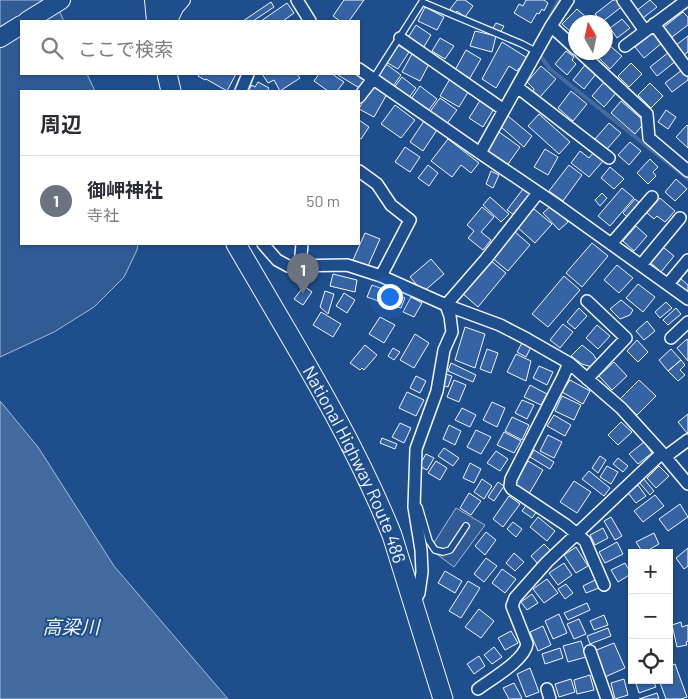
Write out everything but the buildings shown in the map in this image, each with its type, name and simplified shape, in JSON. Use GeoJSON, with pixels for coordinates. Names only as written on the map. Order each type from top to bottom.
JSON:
{"type":"FeatureCollection","features":[{"type":"Feature","properties":{"kind":"highway"},"geometry":{"type":"LineString","coordinates":[[164,20],[166,0]]}},
{"type":"Feature","properties":{"kind":"highway"},"geometry":{"type":"LineString","coordinates":[[168,75],[171,90]]}},
{"type":"Feature","properties":{"kind":"highway","name":"National Highway Route 486"},"geometry":{"type":"LineString","coordinates":[[237,245],[368,478],[392,535],[443,699]]}},
{"type":"Feature","properties":{"kind":"main road"},"geometry":{"type":"LineString","coordinates":[[29,20],[61,0]]}},
{"type":"Feature","properties":{"kind":"main road"},"geometry":{"type":"LineString","coordinates":[[0,38],[20,26]]}},
{"type":"Feature","properties":{"kind":"street"},"geometry":{"type":"LineString","coordinates":[[152,0],[154,20]]}},
{"type":"Feature","properties":{"kind":"street"},"geometry":{"type":"LineString","coordinates":[[170,20],[176,8],[183,0]]}},
{"type":"Feature","properties":{"kind":"street"},"geometry":{"type":"LineString","coordinates":[[297,0],[309,20]]}},
{"type":"Feature","properties":{"kind":"street"},"geometry":{"type":"LineString","coordinates":[[480,153],[536,52],[568,0]]}},
{"type":"Feature","properties":{"kind":"street"},"geometry":{"type":"LineString","coordinates":[[623,0],[688,70]]}},
{"type":"Feature","properties":{"kind":"street"},"geometry":{"type":"LineString","coordinates":[[624,46],[685,2]]}},
{"type":"Feature","properties":{"kind":"street"},"geometry":{"type":"LineString","coordinates":[[551,26],[568,42]]}},
{"type":"Feature","properties":{"kind":"street"},"geometry":{"type":"LineString","coordinates":[[400,38],[504,110]]}},
{"type":"Feature","properties":{"kind":"street"},"geometry":{"type":"LineString","coordinates":[[589,60],[647,114],[649,138],[688,171]]}},
{"type":"Feature","properties":{"kind":"street"},"geometry":{"type":"LineString","coordinates":[[360,70],[642,265],[688,299]]}},
{"type":"Feature","properties":{"kind":"street"},"geometry":{"type":"LineString","coordinates":[[241,90],[248,75]]}},
{"type":"Feature","properties":{"kind":"street"},"geometry":{"type":"LineString","coordinates":[[360,96],[373,79]]}},
{"type":"Feature","properties":{"kind":"street"},"geometry":{"type":"LineString","coordinates":[[517,87],[610,158]]}},
{"type":"Feature","properties":{"kind":"street"},"geometry":{"type":"LineString","coordinates":[[360,172],[377,184],[392,205],[410,220],[381,276]]}},
{"type":"Feature","properties":{"kind":"street"},"geometry":{"type":"LineString","coordinates":[[446,305],[486,259],[538,193]]}},
{"type":"Feature","properties":{"kind":"street"},"geometry":{"type":"LineString","coordinates":[[611,244],[652,197]]}},
{"type":"Feature","properties":{"kind":"street"},"geometry":{"type":"LineString","coordinates":[[642,265],[680,218]]}},
{"type":"Feature","properties":{"kind":"street"},"geometry":{"type":"LineString","coordinates":[[264,245],[277,260],[288,266],[347,264],[500,325],[569,364],[621,408],[688,484]]}},
{"type":"Feature","properties":{"kind":"street"},"geometry":{"type":"LineString","coordinates":[[300,266],[302,245]]}},
{"type":"Feature","properties":{"kind":"street"},"geometry":{"type":"LineString","coordinates":[[668,284],[688,260]]}},
{"type":"Feature","properties":{"kind":"street"},"geometry":{"type":"LineString","coordinates":[[587,301],[626,338],[587,380]]}},
{"type":"Feature","properties":{"kind":"street"},"geometry":{"type":"LineString","coordinates":[[414,602],[419,593],[422,572],[421,550],[414,507],[416,449],[437,390],[444,350],[452,332],[450,316],[446,305]]}},
{"type":"Feature","properties":{"kind":"street"},"geometry":{"type":"LineString","coordinates":[[671,338],[688,322]]}},
{"type":"Feature","properties":{"kind":"street"},"geometry":{"type":"LineString","coordinates":[[569,364],[511,479],[510,486],[566,524],[585,541],[604,585]]}},
{"type":"Feature","properties":{"kind":"street"},"geometry":{"type":"LineString","coordinates":[[478,689],[515,662],[526,648],[527,644],[512,606],[513,602],[547,562],[576,534],[664,455],[688,440]]}},
{"type":"Feature","properties":{"kind":"street"},"geometry":{"type":"LineString","coordinates":[[590,652],[607,699]]}},
{"type":"Feature","properties":{"kind":"lane"},"geometry":{"type":"LineString","coordinates":[[373,79],[422,2],[536,52]]}},
{"type":"Feature","properties":{"kind":"lane"},"geometry":{"type":"LineString","coordinates":[[414,496],[429,541],[435,550],[443,552],[450,550],[466,526]]}},
{"type":"Feature","properties":{"kind":"shaded area"},"geometry":{"type":"Polygon","coordinates":[[[0,0],[54,0],[64,20],[20,20],[20,75],[87,75],[95,90],[20,90],[20,245],[138,245],[124,277],[94,307],[54,332],[0,357],[0,0]]]}},
{"type":"Feature","properties":{"kind":"shaded area"},"geometry":{"type":"Polygon","coordinates":[[[456,508],[485,525],[454,567],[430,549],[456,508]]]}},
{"type":"Feature","properties":{"kind":"water","name":"高梁川"},"geometry":{"type":"Polygon","coordinates":[[[0,401],[38,447],[114,566],[228,699],[0,699],[0,401]]]}},
{"type":"Feature","properties":{"kind":"waterway"},"geometry":{"type":"LineString","coordinates":[[549,19],[559,0]]}},
{"type":"Feature","properties":{"kind":"waterway"},"geometry":{"type":"LineString","coordinates":[[539,54],[550,69],[688,179]]}},
{"type":"Feature","properties":{"kind":"place","name":"御岬神社"},"geometry":{"type":"Point","coordinates":[303,294]}}]}
